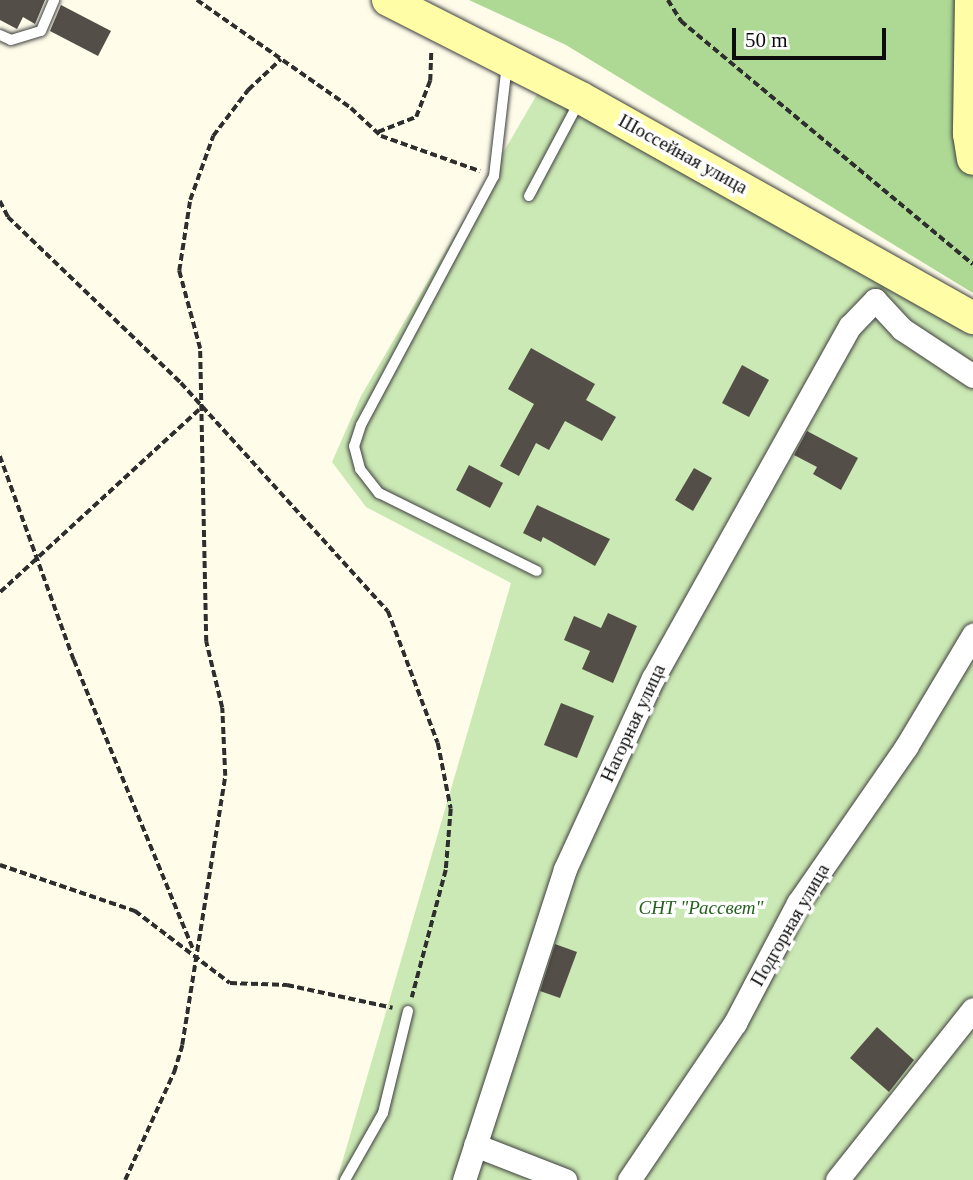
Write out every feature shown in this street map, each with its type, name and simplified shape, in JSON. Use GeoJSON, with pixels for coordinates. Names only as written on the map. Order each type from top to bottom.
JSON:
{"type":"FeatureCollection","features":[{"type":"Feature","properties":{"kind":"street","name":"Шоссейная улица"},"geometry":{"type":"LineString","coordinates":[[387,0],[581,98],[973,318]]}},
{"type":"Feature","properties":{"kind":"street"},"geometry":{"type":"LineString","coordinates":[[971,0],[969,134],[973,159]]}},
{"type":"Feature","properties":{"kind":"street","name":"Нагорная улица"},"geometry":{"type":"LineString","coordinates":[[464,1180],[565,869],[653,678],[850,326],[874,300],[889,269]]}},
{"type":"Feature","properties":{"kind":"street"},"geometry":{"type":"LineString","coordinates":[[874,300],[902,329],[973,376]]}},
{"type":"Feature","properties":{"kind":"street","name":"Подгорная улица"},"geometry":{"type":"LineString","coordinates":[[629,1180],[735,1023],[798,904],[906,747],[973,635]]}},
{"type":"Feature","properties":{"kind":"street"},"geometry":{"type":"LineString","coordinates":[[837,1180],[973,1009]]}},
{"type":"Feature","properties":{"kind":"street"},"geometry":{"type":"LineString","coordinates":[[475,1145],[565,1180]]}},
{"type":"Feature","properties":{"kind":"lane"},"geometry":{"type":"LineString","coordinates":[[0,35],[11,40],[41,31],[54,0]]}},
{"type":"Feature","properties":{"kind":"lane"},"geometry":{"type":"LineString","coordinates":[[508,60],[494,176],[361,425],[354,446],[360,469],[379,493],[537,571]]}},
{"type":"Feature","properties":{"kind":"lane"},"geometry":{"type":"LineString","coordinates":[[529,197],[581,98]]}},
{"type":"Feature","properties":{"kind":"lane"},"geometry":{"type":"LineString","coordinates":[[345,1180],[383,1113],[408,1011]]}},
{"type":"Feature","properties":{"kind":"path"},"geometry":{"type":"LineString","coordinates":[[197,0],[378,132],[494,176]]}},
{"type":"Feature","properties":{"kind":"path"},"geometry":{"type":"LineString","coordinates":[[668,0],[681,21],[973,264]]}},
{"type":"Feature","properties":{"kind":"path"},"geometry":{"type":"LineString","coordinates":[[378,132],[416,117],[430,81],[433,22]]}},
{"type":"Feature","properties":{"kind":"path"},"geometry":{"type":"LineString","coordinates":[[125,1180],[174,1072],[225,776],[222,708],[206,642],[200,349],[179,271],[190,200],[213,136],[248,90],[281,59]]}},
{"type":"Feature","properties":{"kind":"path"},"geometry":{"type":"LineString","coordinates":[[0,201],[8,218],[202,407],[388,611],[438,743],[452,810],[446,870],[408,1011],[288,985],[230,983],[195,953],[135,911],[0,865]]}},
{"type":"Feature","properties":{"kind":"path"},"geometry":{"type":"LineString","coordinates":[[0,592],[202,407]]}},
{"type":"Feature","properties":{"kind":"path"},"geometry":{"type":"LineString","coordinates":[[0,456],[37,558],[195,953]]}},
{"type":"Feature","properties":{"kind":"green space"},"geometry":{"type":"Polygon","coordinates":[[[469,0],[956,0],[955,137],[973,177],[973,293],[566,45],[469,0]]]}},
{"type":"Feature","properties":{"kind":"green space","name":"СНТ \"Рассвет\""},"geometry":{"type":"Polygon","coordinates":[[[542,86],[973,327],[973,1180],[337,1180],[511,583],[366,507],[332,462],[361,396],[542,86]]]}},
{"type":"Feature","properties":{"kind":"building"},"geometry":{"type":"Polygon","coordinates":[[[0,0],[45,0],[35,24],[23,17],[17,29],[0,20],[0,0]]]}},
{"type":"Feature","properties":{"kind":"building"},"geometry":{"type":"Polygon","coordinates":[[[61,5],[111,31],[98,56],[50,31],[61,5]]]}},
{"type":"Feature","properties":{"kind":"building"},"geometry":{"type":"Polygon","coordinates":[[[531,348],[595,384],[586,400],[616,417],[602,441],[565,421],[549,450],[536,443],[519,476],[500,466],[534,404],[508,389],[531,348]]]}},
{"type":"Feature","properties":{"kind":"building"},"geometry":{"type":"Polygon","coordinates":[[[742,365],[769,380],[749,417],[722,403],[742,365]]]}},
{"type":"Feature","properties":{"kind":"building"},"geometry":{"type":"Polygon","coordinates":[[[807,431],[858,458],[841,490],[813,474],[817,467],[794,455],[807,431]]]}},
{"type":"Feature","properties":{"kind":"building"},"geometry":{"type":"Polygon","coordinates":[[[469,465],[503,483],[490,508],[456,490],[469,465]]]}},
{"type":"Feature","properties":{"kind":"building"},"geometry":{"type":"Polygon","coordinates":[[[694,468],[712,478],[693,511],[675,500],[694,468]]]}},
{"type":"Feature","properties":{"kind":"building"},"geometry":{"type":"Polygon","coordinates":[[[537,505],[610,539],[595,566],[543,537],[541,542],[523,533],[537,505]]]}},
{"type":"Feature","properties":{"kind":"building"},"geometry":{"type":"Polygon","coordinates":[[[608,613],[637,626],[613,683],[582,669],[590,651],[564,640],[574,616],[601,628],[608,613]]]}},
{"type":"Feature","properties":{"kind":"building"},"geometry":{"type":"Polygon","coordinates":[[[561,703],[594,716],[577,758],[544,745],[561,703]]]}},
{"type":"Feature","properties":{"kind":"building"},"geometry":{"type":"Polygon","coordinates":[[[555,944],[577,952],[560,998],[540,991],[555,944]]]}},
{"type":"Feature","properties":{"kind":"building"},"geometry":{"type":"Polygon","coordinates":[[[877,1027],[914,1060],[889,1092],[850,1058],[877,1027]]]}}]}
